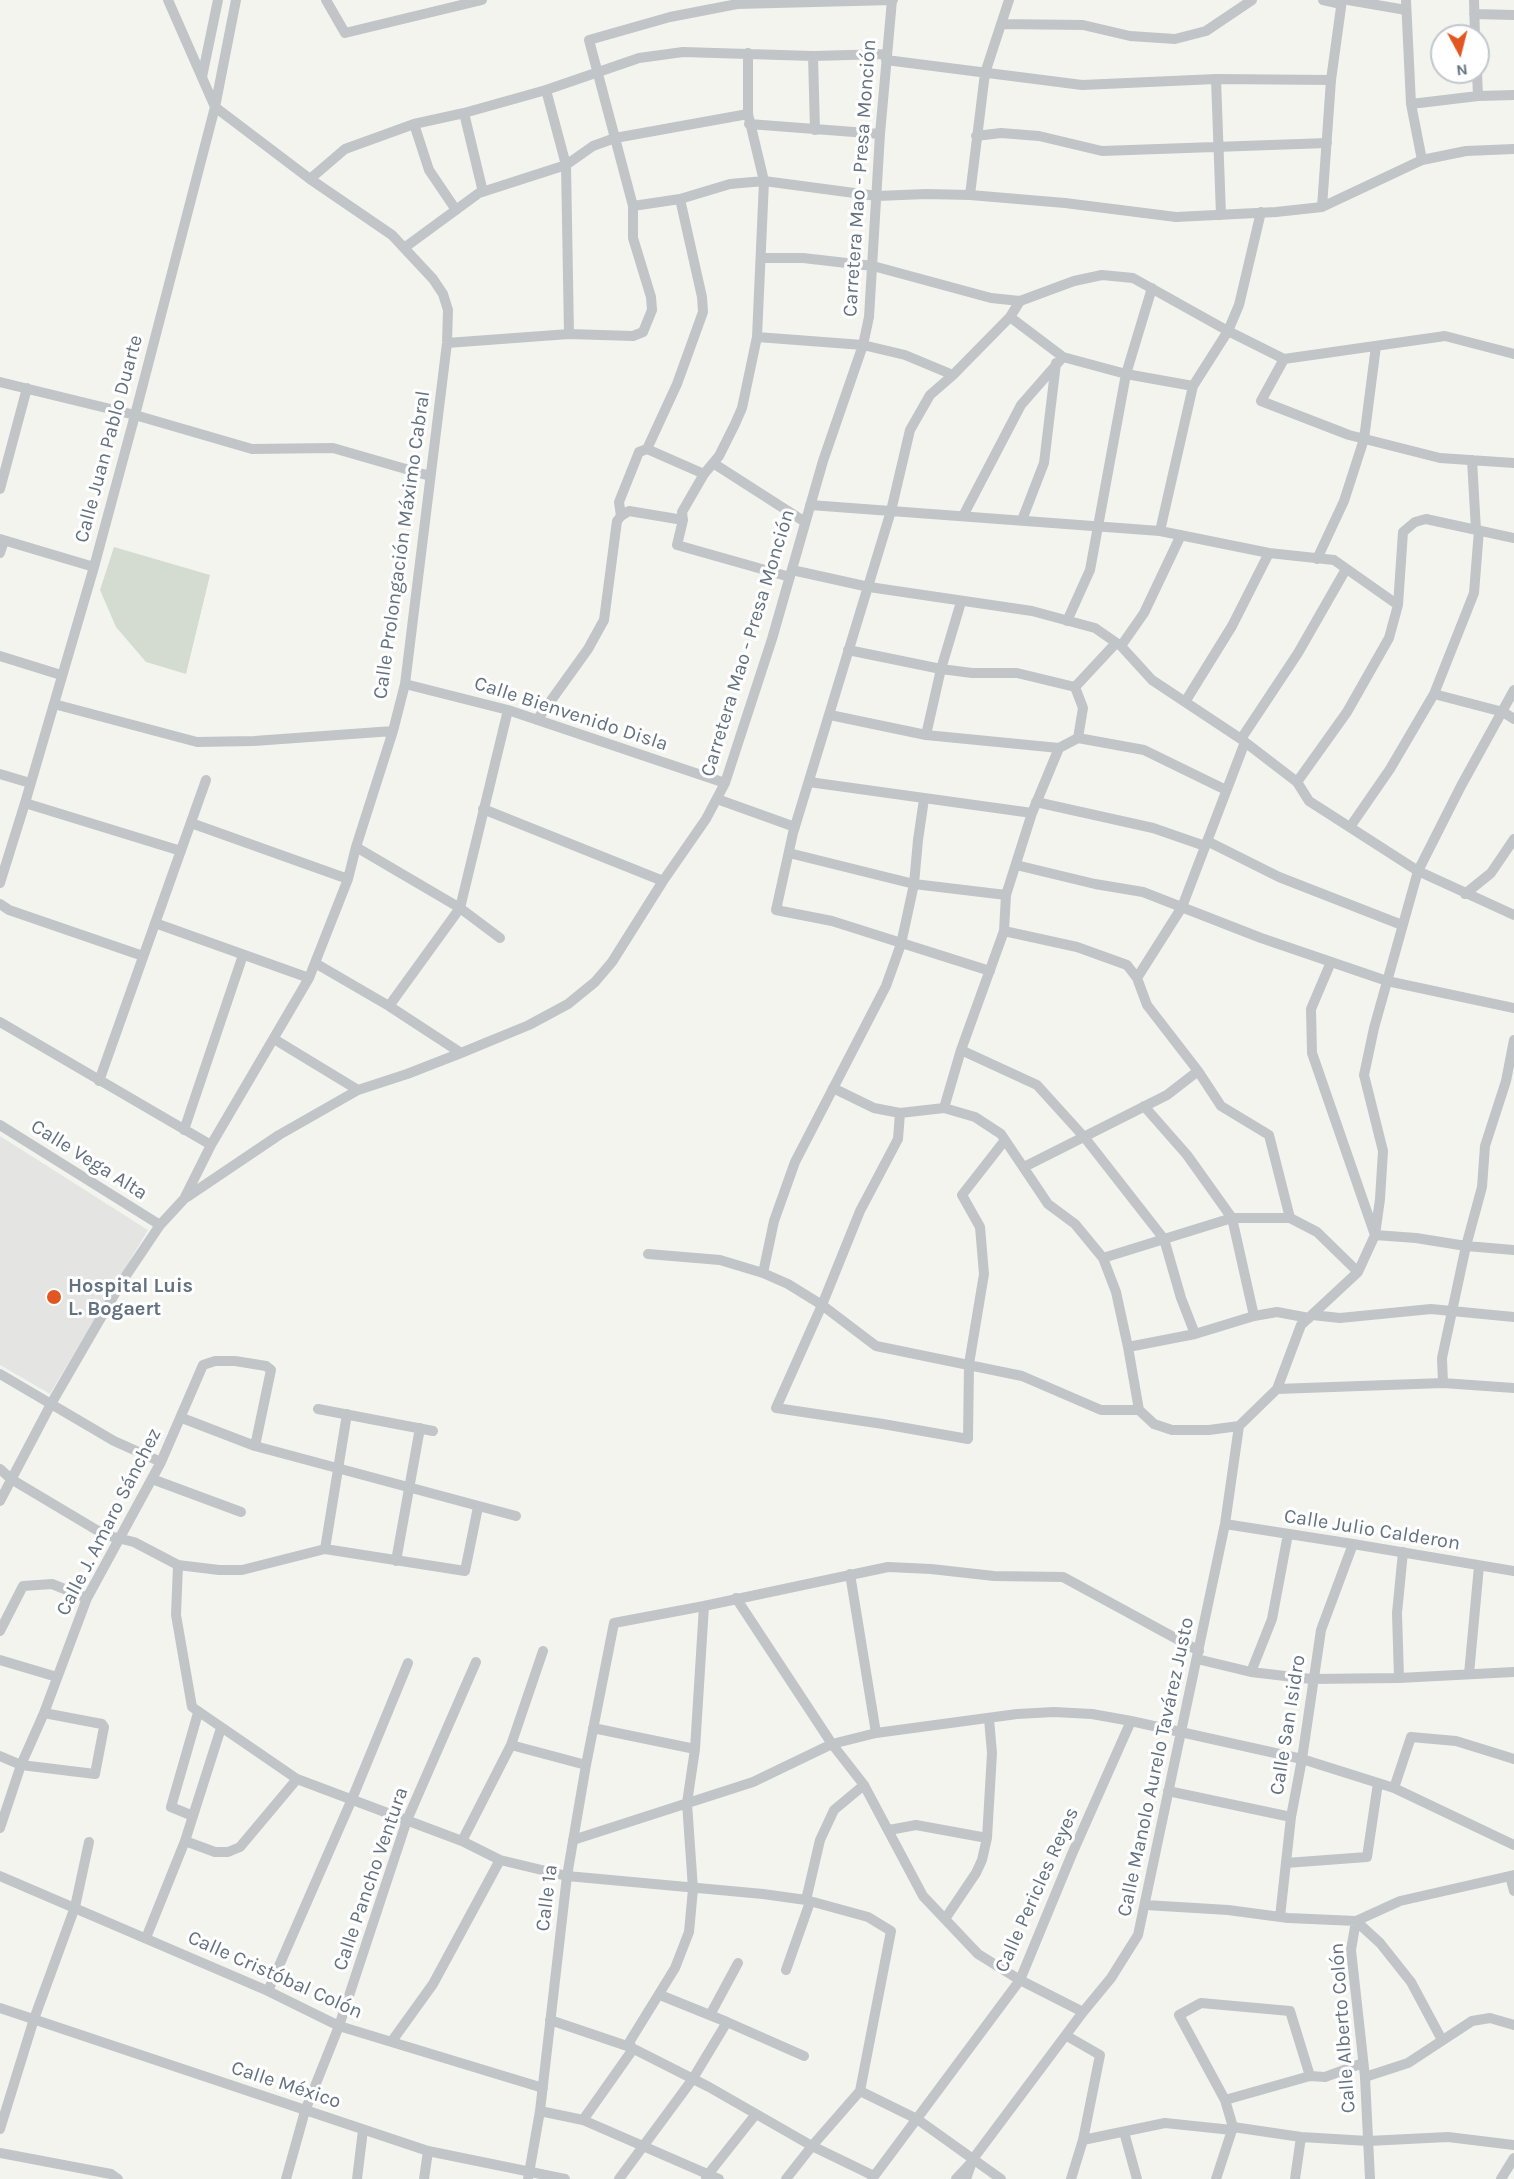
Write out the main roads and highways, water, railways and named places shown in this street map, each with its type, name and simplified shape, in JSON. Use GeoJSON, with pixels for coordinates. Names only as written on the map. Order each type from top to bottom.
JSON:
{"type":"FeatureCollection","features":[{"type":"Feature","properties":{"kind":"place","name":"Hospital Luis L. Bogaert"},"geometry":{"type":"Point","coordinates":[54,1297]}}]}
